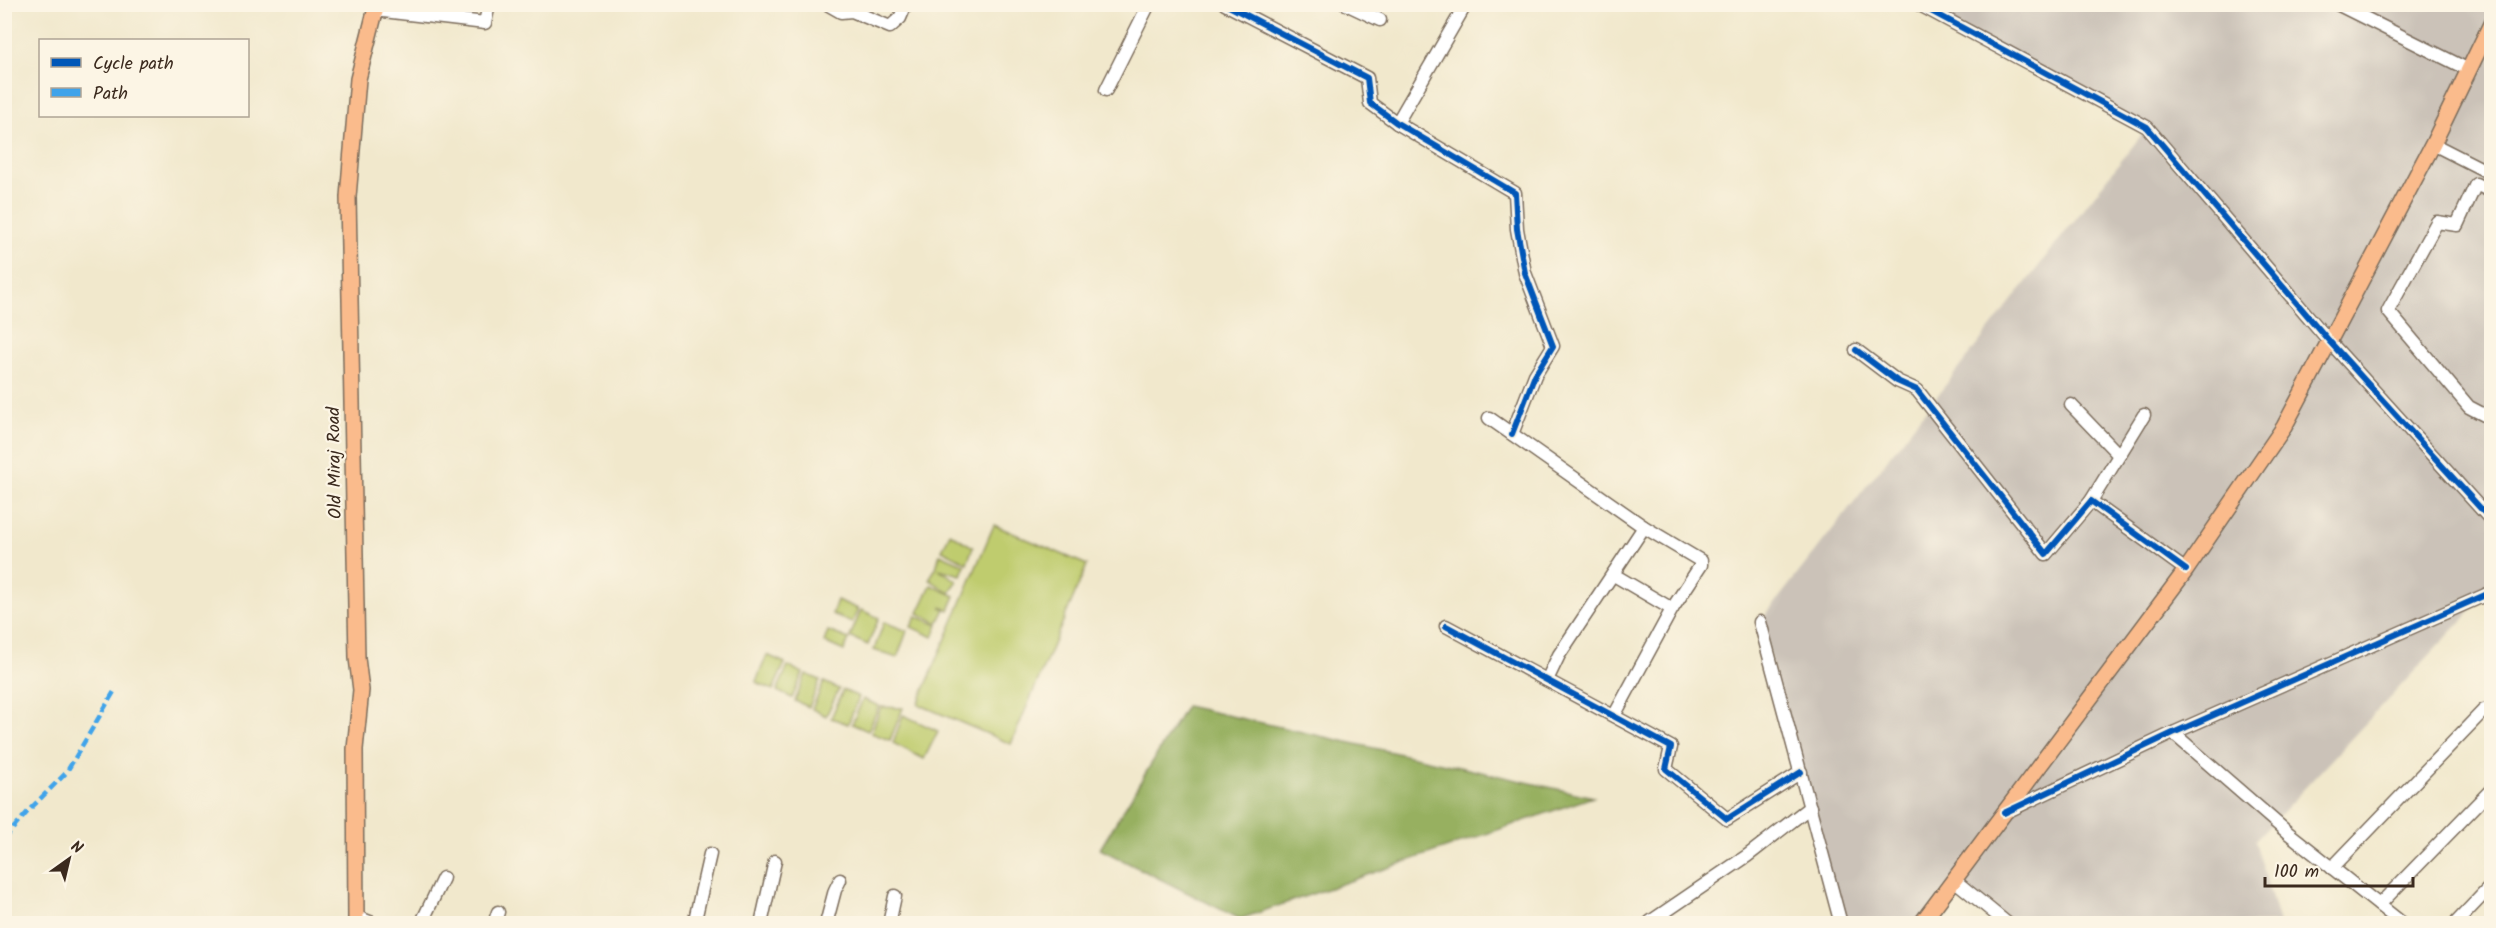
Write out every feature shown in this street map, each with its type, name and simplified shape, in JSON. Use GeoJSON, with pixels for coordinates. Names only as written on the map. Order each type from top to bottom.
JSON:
{"type":"FeatureCollection","features":[{"type":"Feature","properties":{"kind":"main road","name":"Old Miraj Road"},"geometry":{"type":"LineString","coordinates":[[357,920],[355,749],[361,690],[357,658],[348,197],[358,80],[376,7]]}},
{"type":"Feature","properties":{"kind":"main road"},"geometry":{"type":"LineString","coordinates":[[1921,924],[2186,570],[2284,427],[2433,144],[2492,22]]}},
{"type":"Feature","properties":{"kind":"street"},"geometry":{"type":"LineString","coordinates":[[376,7],[485,23],[489,4]]}},
{"type":"Feature","properties":{"kind":"street"},"geometry":{"type":"LineString","coordinates":[[827,4],[841,12],[854,8],[891,27],[900,18],[906,4]]}},
{"type":"Feature","properties":{"kind":"street"},"geometry":{"type":"LineString","coordinates":[[1107,90],[1149,4]]}},
{"type":"Feature","properties":{"kind":"street"},"geometry":{"type":"LineString","coordinates":[[1225,4],[1367,78],[1370,103],[1397,123],[1515,193],[1517,229],[1525,273],[1553,346],[1534,375],[1512,434]]}},
{"type":"Feature","properties":{"kind":"street"},"geometry":{"type":"LineString","coordinates":[[1346,4],[1380,20]]}},
{"type":"Feature","properties":{"kind":"street"},"geometry":{"type":"LineString","coordinates":[[1397,123],[1466,4]]}},
{"type":"Feature","properties":{"kind":"street"},"geometry":{"type":"LineString","coordinates":[[1918,4],[2147,128],[2330,342],[2492,521]]}},
{"type":"Feature","properties":{"kind":"street"},"geometry":{"type":"LineString","coordinates":[[2337,4],[2469,70]]}},
{"type":"Feature","properties":{"kind":"street"},"geometry":{"type":"LineString","coordinates":[[2433,144],[2492,174]]}},
{"type":"Feature","properties":{"kind":"street"},"geometry":{"type":"LineString","coordinates":[[2492,192],[2476,184],[2457,225],[2436,222],[2388,311],[2469,407],[2492,419]]}},
{"type":"Feature","properties":{"kind":"street"},"geometry":{"type":"LineString","coordinates":[[1856,350],[1897,381],[1917,390],[2046,554],[2091,501],[2144,416]]}},
{"type":"Feature","properties":{"kind":"street"},"geometry":{"type":"LineString","coordinates":[[2071,405],[2119,455]]}},
{"type":"Feature","properties":{"kind":"street"},"geometry":{"type":"LineString","coordinates":[[1489,418],[1644,527],[1701,561],[1701,565],[1672,609],[1614,716]]}},
{"type":"Feature","properties":{"kind":"street"},"geometry":{"type":"LineString","coordinates":[[2091,501],[2186,570]]}},
{"type":"Feature","properties":{"kind":"street"},"geometry":{"type":"LineString","coordinates":[[1547,680],[1559,655],[1644,527]]}},
{"type":"Feature","properties":{"kind":"street"},"geometry":{"type":"LineString","coordinates":[[1614,575],[1672,609]]}},
{"type":"Feature","properties":{"kind":"street"},"geometry":{"type":"LineString","coordinates":[[2004,813],[2173,733],[2490,594]]}},
{"type":"Feature","properties":{"kind":"street"},"geometry":{"type":"LineString","coordinates":[[1760,622],[1841,924]]}},
{"type":"Feature","properties":{"kind":"street"},"geometry":{"type":"LineString","coordinates":[[1446,626],[1671,747],[1666,769],[1727,819],[1801,772]]}},
{"type":"Feature","properties":{"kind":"street"},"geometry":{"type":"LineString","coordinates":[[2332,868],[2484,710]]}},
{"type":"Feature","properties":{"kind":"street"},"geometry":{"type":"LineString","coordinates":[[2173,733],[2287,832],[2403,924]]}},
{"type":"Feature","properties":{"kind":"street"},"geometry":{"type":"LineString","coordinates":[[2379,904],[2492,789]]}},
{"type":"Feature","properties":{"kind":"street"},"geometry":{"type":"LineString","coordinates":[[1650,922],[1746,856],[1810,807]]}},
{"type":"Feature","properties":{"kind":"street"},"geometry":{"type":"LineString","coordinates":[[694,924],[710,854]]}},
{"type":"Feature","properties":{"kind":"street"},"geometry":{"type":"LineString","coordinates":[[761,924],[775,861]]}},
{"type":"Feature","properties":{"kind":"street"},"geometry":{"type":"LineString","coordinates":[[421,924],[443,878]]}},
{"type":"Feature","properties":{"kind":"street"},"geometry":{"type":"LineString","coordinates":[[826,924],[840,880]]}},
{"type":"Feature","properties":{"kind":"street"},"geometry":{"type":"LineString","coordinates":[[1954,880],[2008,924]]}},
{"type":"Feature","properties":{"kind":"street"},"geometry":{"type":"LineString","coordinates":[[2455,924],[2492,885]]}},
{"type":"Feature","properties":{"kind":"street"},"geometry":{"type":"LineString","coordinates":[[889,924],[895,896]]}},
{"type":"Feature","properties":{"kind":"street"},"geometry":{"type":"LineString","coordinates":[[357,920],[375,924]]}},
{"type":"Feature","properties":{"kind":"shaded area"},"geometry":{"type":"Polygon","coordinates":[[[1918,5],[2491,5],[2491,596],[2488,593],[2255,841],[2279,923],[2009,923],[1954,880],[1921,923],[1841,923],[1760,622],[2147,128],[1918,5]]]}},
{"type":"Feature","properties":{"kind":"green space"},"geometry":{"type":"Polygon","coordinates":[[[994,525],[1087,565],[1011,744],[918,704],[994,525]]]}},
{"type":"Feature","properties":{"kind":"green space"},"geometry":{"type":"Polygon","coordinates":[[[950,533],[973,547],[967,563],[942,550],[950,533]]]}},
{"type":"Feature","properties":{"kind":"green space"},"geometry":{"type":"Polygon","coordinates":[[[940,554],[965,565],[961,575],[939,569],[957,581],[950,593],[929,579],[936,568],[940,554]]]}},
{"type":"Feature","properties":{"kind":"green space"},"geometry":{"type":"Polygon","coordinates":[[[931,585],[955,596],[949,610],[941,607],[945,609],[938,623],[918,613],[931,585]]]}},
{"type":"Feature","properties":{"kind":"green space"},"geometry":{"type":"Polygon","coordinates":[[[837,600],[858,609],[852,623],[832,614],[837,600]]]}},
{"type":"Feature","properties":{"kind":"green space"},"geometry":{"type":"Polygon","coordinates":[[[861,610],[879,618],[868,645],[850,637],[861,610]]]}},
{"type":"Feature","properties":{"kind":"green space"},"geometry":{"type":"Polygon","coordinates":[[[916,616],[938,625],[933,637],[911,627],[916,616]]]}},
{"type":"Feature","properties":{"kind":"green space"},"geometry":{"type":"Polygon","coordinates":[[[884,622],[907,631],[897,658],[874,650],[884,622]]]}},
{"type":"Feature","properties":{"kind":"green space"},"geometry":{"type":"Polygon","coordinates":[[[828,631],[849,639],[844,651],[824,642],[828,631]]]}},
{"type":"Feature","properties":{"kind":"green space"},"geometry":{"type":"Polygon","coordinates":[[[767,655],[785,663],[773,690],[756,682],[767,655]]]}},
{"type":"Feature","properties":{"kind":"green space"},"geometry":{"type":"Polygon","coordinates":[[[788,666],[803,673],[792,698],[777,691],[788,666]]]}},
{"type":"Feature","properties":{"kind":"green space"},"geometry":{"type":"Polygon","coordinates":[[[806,674],[820,680],[809,707],[795,701],[806,674]]]}},
{"type":"Feature","properties":{"kind":"green space"},"geometry":{"type":"Polygon","coordinates":[[[824,682],[839,689],[826,716],[812,709],[824,682]]]}},
{"type":"Feature","properties":{"kind":"green space"},"geometry":{"type":"Polygon","coordinates":[[[843,690],[859,697],[848,724],[831,718],[843,690]]]}},
{"type":"Feature","properties":{"kind":"green space"},"geometry":{"type":"Polygon","coordinates":[[[863,699],[879,706],[868,731],[852,724],[863,699]]]}},
{"type":"Feature","properties":{"kind":"green space"},"geometry":{"type":"Polygon","coordinates":[[[1186,706],[1593,797],[1240,919],[1100,849],[1186,706]]]}},
{"type":"Feature","properties":{"kind":"green space"},"geometry":{"type":"Polygon","coordinates":[[[881,707],[903,708],[890,740],[871,733],[881,707]]]}},
{"type":"Feature","properties":{"kind":"green space"},"geometry":{"type":"Polygon","coordinates":[[[903,715],[938,731],[924,759],[893,743],[903,715]]]}},
{"type":"Feature","properties":{"kind":"marked path"},"geometry":{"type":"LineString","coordinates":[[4,839],[66,773],[115,690]]}},
{"type":"Feature","properties":{"kind":"cycle path"},"geometry":{"type":"LineString","coordinates":[[1225,4],[1367,78],[1370,103],[1397,123],[1515,193],[1517,229],[1525,273],[1553,346],[1535,375],[1512,434]]}},
{"type":"Feature","properties":{"kind":"cycle path"},"geometry":{"type":"LineString","coordinates":[[1918,4],[2147,127],[2330,342],[2492,521]]}},
{"type":"Feature","properties":{"kind":"cycle path"},"geometry":{"type":"LineString","coordinates":[[1856,350],[1897,381],[1917,390],[2046,554],[2091,501],[2186,570]]}},
{"type":"Feature","properties":{"kind":"cycle path"},"geometry":{"type":"LineString","coordinates":[[2004,813],[2173,733],[2492,592]]}},
{"type":"Feature","properties":{"kind":"cycle path"},"geometry":{"type":"LineString","coordinates":[[1446,626],[1671,747],[1666,769],[1727,819],[1801,772]]}}]}
